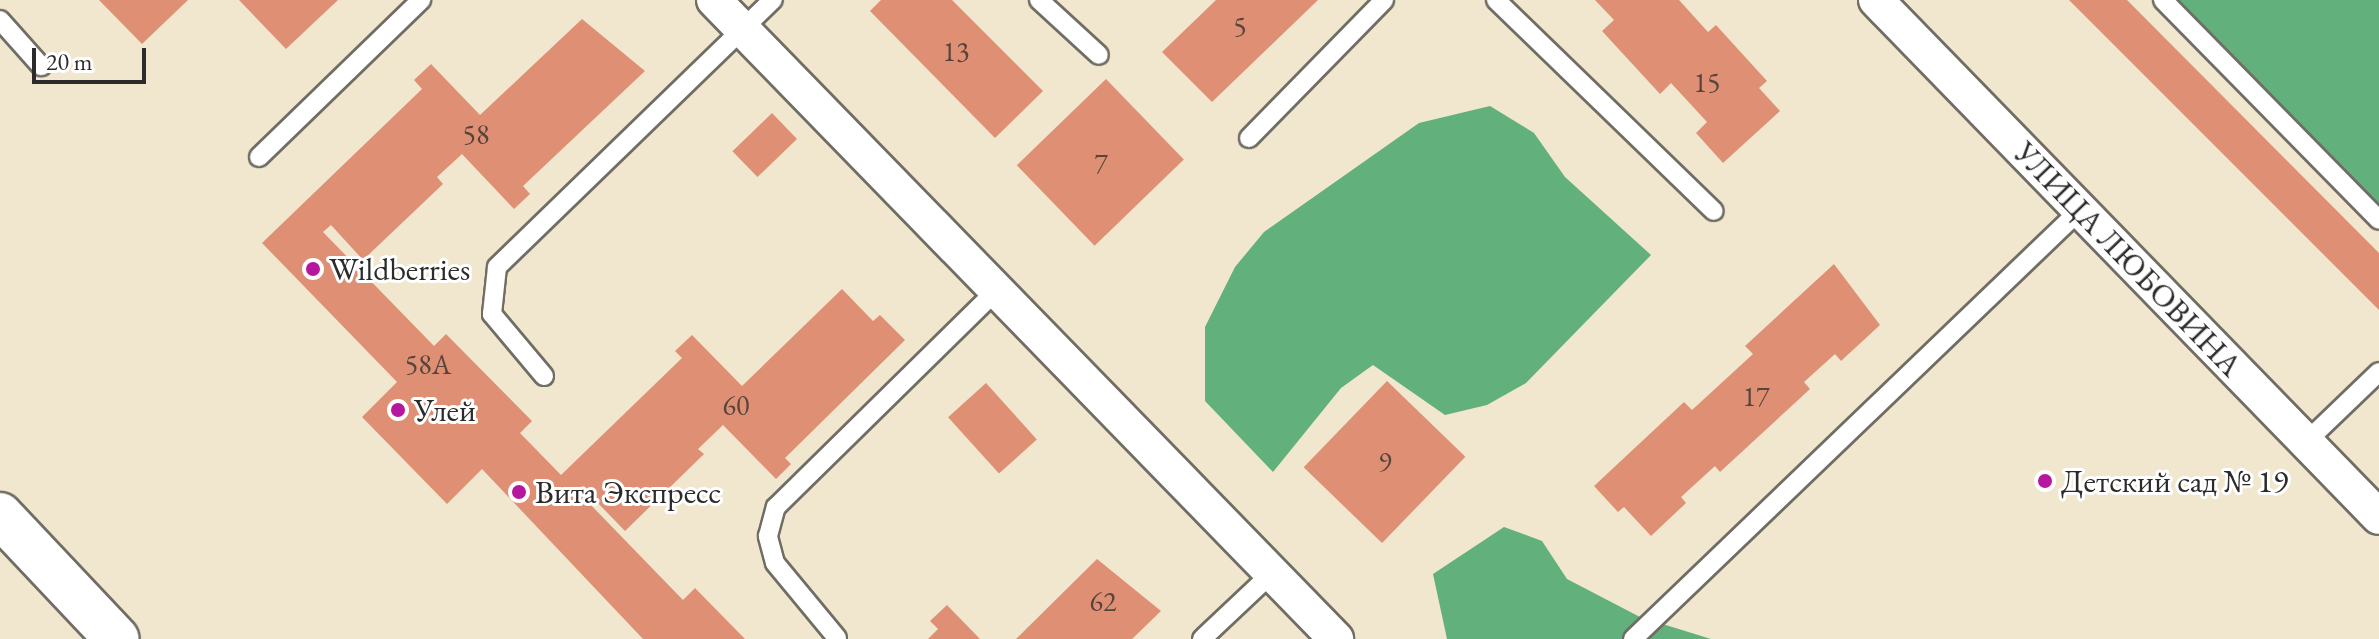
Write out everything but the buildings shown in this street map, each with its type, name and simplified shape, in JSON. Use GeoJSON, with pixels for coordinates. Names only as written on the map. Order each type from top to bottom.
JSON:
{"type":"FeatureCollection","features":[{"type":"Feature","properties":{"kind":"main road"},"geometry":{"type":"LineString","coordinates":[[0,515],[117,639]]}},
{"type":"Feature","properties":{"kind":"street"},"geometry":{"type":"LineString","coordinates":[[714,0],[1336,639]]}},
{"type":"Feature","properties":{"kind":"street","name":"УЛИЦА ЛЮБОВИНА"},"geometry":{"type":"LineString","coordinates":[[1884,3],[2080,210],[2379,517]]}},
{"type":"Feature","properties":{"kind":"lane"},"geometry":{"type":"LineString","coordinates":[[259,157],[421,0]]}},
{"type":"Feature","properties":{"kind":"lane"},"geometry":{"type":"LineString","coordinates":[[544,376],[492,314],[497,267],[773,0]]}},
{"type":"Feature","properties":{"kind":"lane"},"geometry":{"type":"LineString","coordinates":[[1039,0],[1099,55]]}},
{"type":"Feature","properties":{"kind":"lane"},"geometry":{"type":"LineString","coordinates":[[1249,138],[1384,0]]}},
{"type":"Feature","properties":{"kind":"lane"},"geometry":{"type":"LineString","coordinates":[[1496,0],[1714,211]]}},
{"type":"Feature","properties":{"kind":"lane"},"geometry":{"type":"LineString","coordinates":[[2163,0],[2379,220]]}},
{"type":"Feature","properties":{"kind":"lane"},"geometry":{"type":"LineString","coordinates":[[0,20],[41,66]]}},
{"type":"Feature","properties":{"kind":"lane"},"geometry":{"type":"LineString","coordinates":[[1633,639],[2080,210]]}},
{"type":"Feature","properties":{"kind":"lane"},"geometry":{"type":"LineString","coordinates":[[837,638],[775,563],[768,536],[776,507],[998,289]]}},
{"type":"Feature","properties":{"kind":"lane"},"geometry":{"type":"LineString","coordinates":[[2306,442],[2379,372]]}},
{"type":"Feature","properties":{"kind":"lane"},"geometry":{"type":"LineString","coordinates":[[1202,639],[1272,573]]}},
{"type":"Feature","properties":{"kind":"green space"},"geometry":{"type":"Polygon","coordinates":[[[2169,0],[2379,0],[2379,209],[2169,0]]]}},
{"type":"Feature","properties":{"kind":"green space"},"geometry":{"type":"Polygon","coordinates":[[[1490,106],[1534,133],[1565,177],[1651,255],[1526,383],[1487,405],[1445,415],[1373,365],[1341,388],[1273,472],[1205,401],[1205,327],[1235,267],[1264,232],[1419,123],[1490,106]]]}},
{"type":"Feature","properties":{"kind":"green space"},"geometry":{"type":"Polygon","coordinates":[[[1504,527],[1542,541],[1567,579],[1640,617],[1711,639],[1447,639],[1433,574],[1504,527]]]}},
{"type":"Feature","properties":{"kind":"place","name":"Wildberries"},"geometry":{"type":"Point","coordinates":[313,269]}},
{"type":"Feature","properties":{"kind":"place","name":"Улей"},"geometry":{"type":"Point","coordinates":[398,410]}},
{"type":"Feature","properties":{"kind":"place","name":"Детский сад № 19"},"geometry":{"type":"Point","coordinates":[2045,481]}},
{"type":"Feature","properties":{"kind":"place","name":"Вита Экспресс"},"geometry":{"type":"Point","coordinates":[519,492]}}]}
